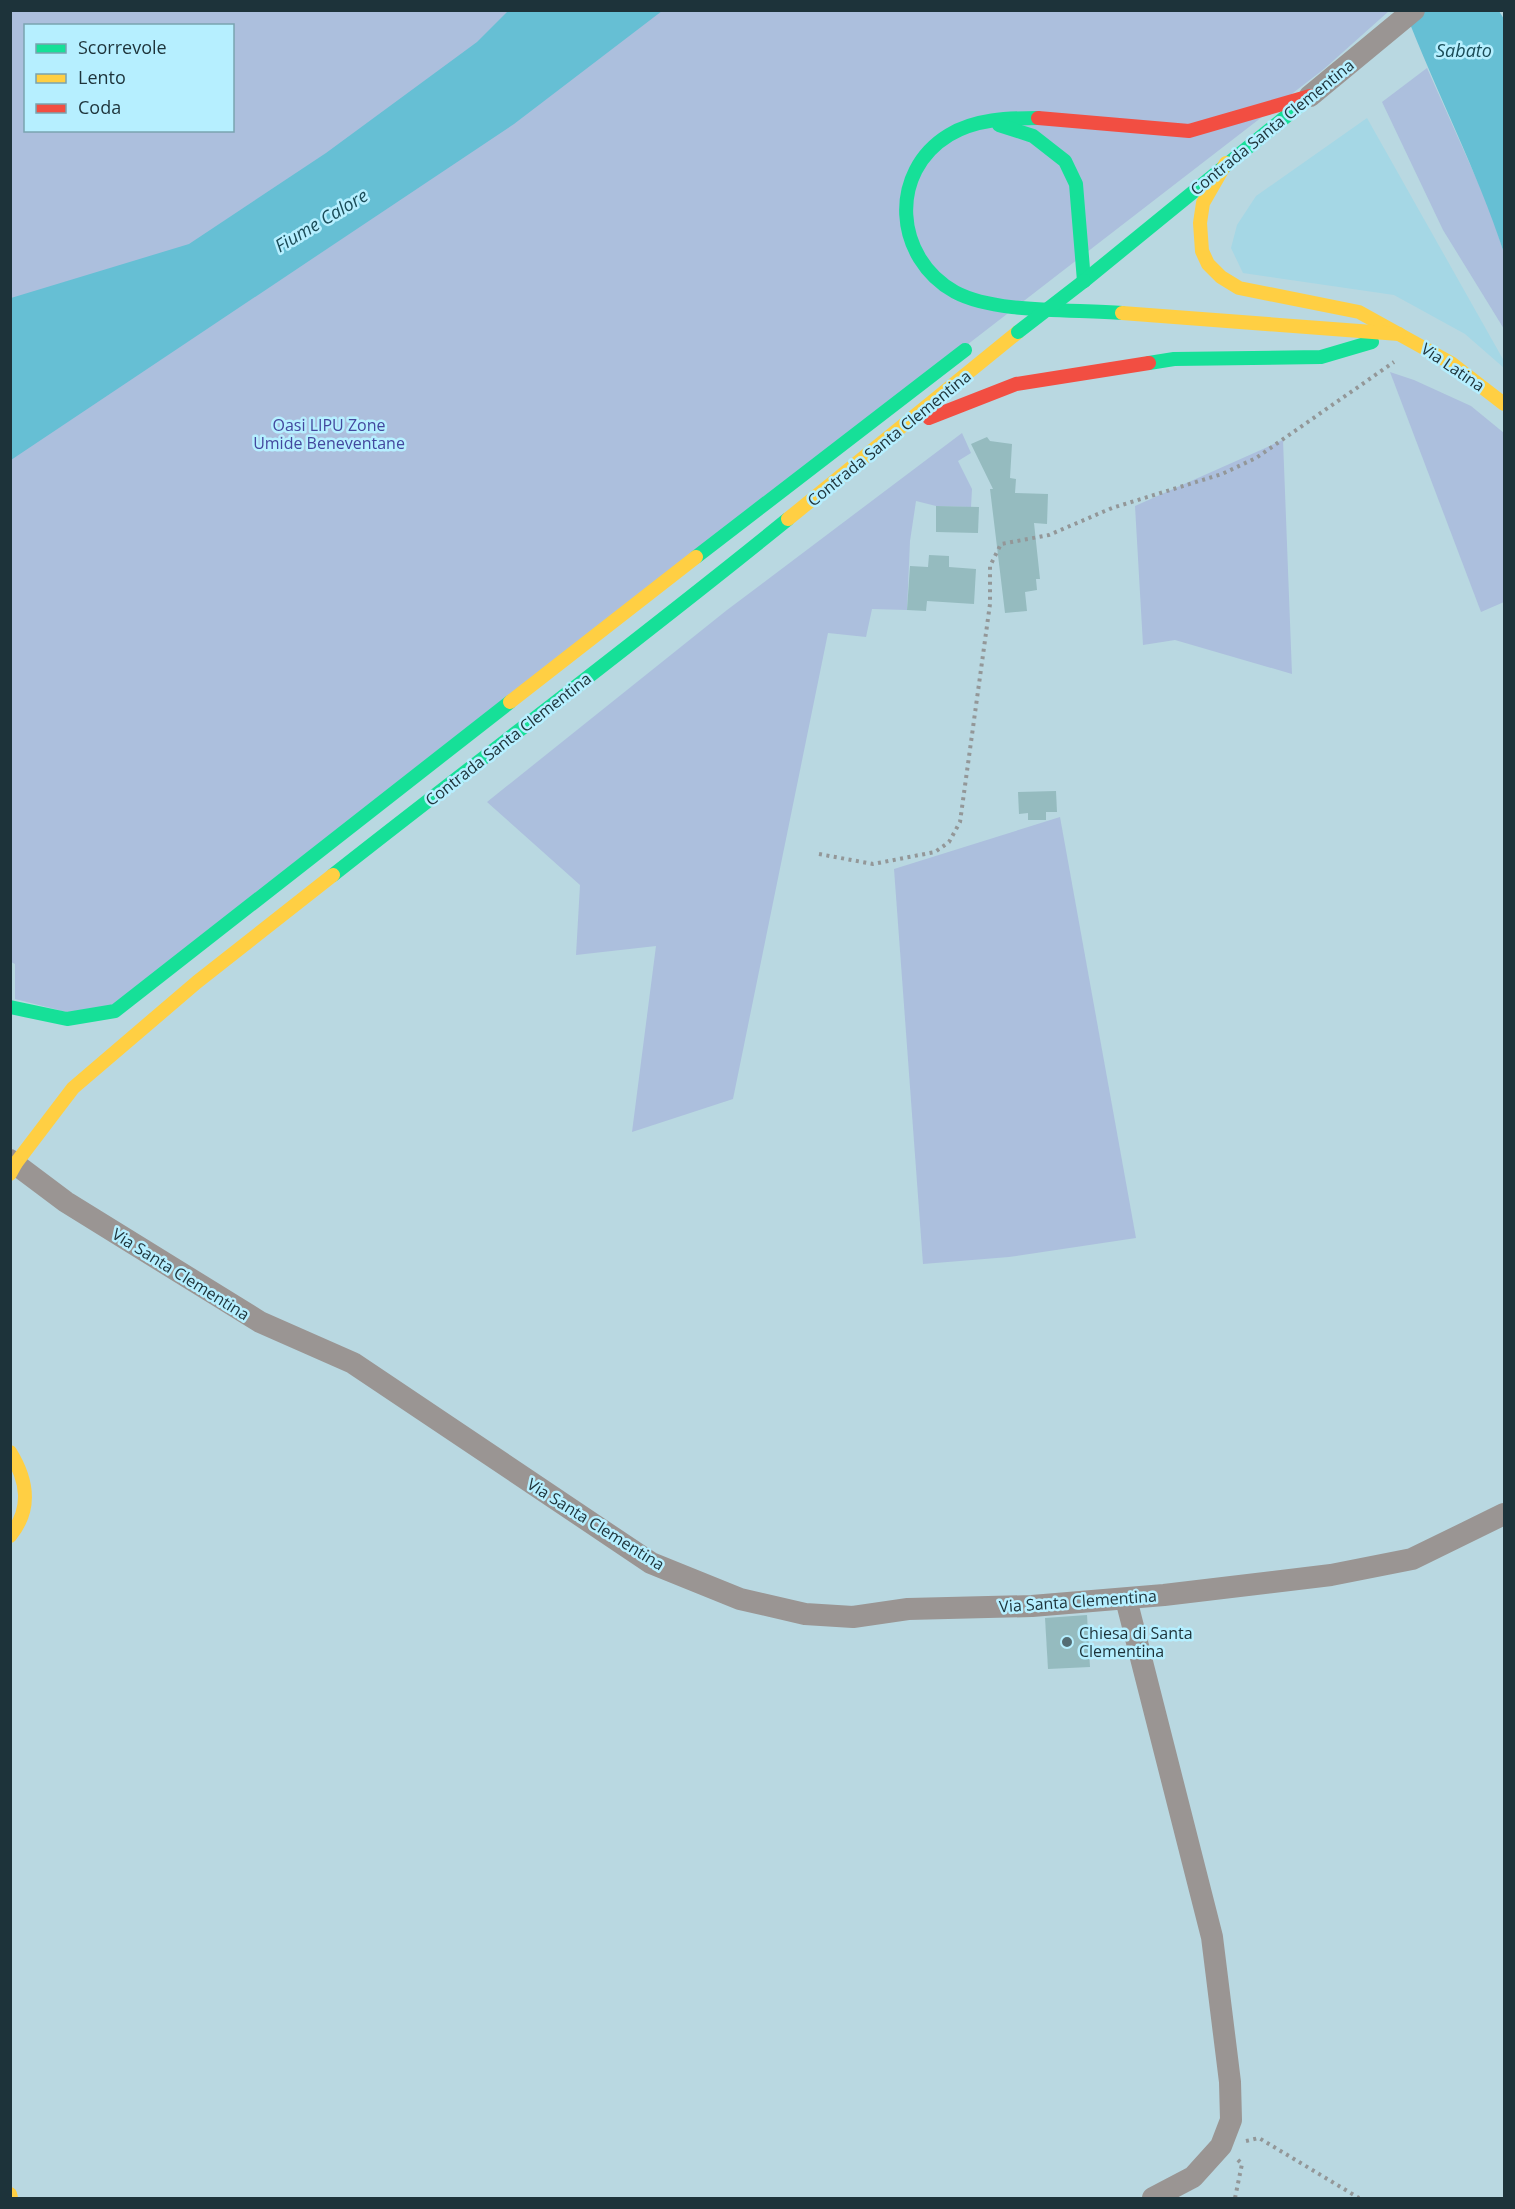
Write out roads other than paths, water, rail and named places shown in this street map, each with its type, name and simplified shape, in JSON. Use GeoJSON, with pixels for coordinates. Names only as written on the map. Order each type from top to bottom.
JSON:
{"type":"FeatureCollection","features":[{"type":"Feature","properties":{"kind":"main road"},"geometry":{"type":"LineString","coordinates":[[1311,96],[1193,131],[1152,130],[1041,118],[974,124],[955,131],[933,147],[921,162],[906,193],[904,222],[922,262],[943,283],[969,298],[1005,305],[1084,309],[1301,329],[1399,334]]}},
{"type":"Feature","properties":{"kind":"main road","name":"Contrada Santa Clementina"},"geometry":{"type":"LineString","coordinates":[[12,1166],[73,1088],[197,982],[514,733],[669,616],[903,428],[1018,332],[1108,265],[1226,164],[1311,96]]}},
{"type":"Feature","properties":{"kind":"main road"},"geometry":{"type":"LineString","coordinates":[[991,122],[1033,136],[1065,161],[1076,184],[1084,281]]}},
{"type":"Feature","properties":{"kind":"main road","name":"Via Latina"},"geometry":{"type":"LineString","coordinates":[[1226,164],[1203,203],[1200,223],[1202,251],[1208,264],[1221,277],[1239,288],[1359,312],[1418,343],[1479,382],[1504,404]]}},
{"type":"Feature","properties":{"kind":"main road","name":"Contrada Santa Clementina"},"geometry":{"type":"LineString","coordinates":[[10,1007],[66,1019],[116,1011],[906,393],[966,349],[1018,332]]}},
{"type":"Feature","properties":{"kind":"main road"},"geometry":{"type":"LineString","coordinates":[[903,428],[1016,384],[1174,359],[1321,357],[1399,334]]}},
{"type":"Feature","properties":{"kind":"main road"},"geometry":{"type":"LineString","coordinates":[[10,1452],[23,1473],[27,1491],[25,1508],[15,1522],[10,1536]]}},
{"type":"Feature","properties":{"kind":"street","name":"Contrada Santa Clementina"},"geometry":{"type":"LineString","coordinates":[[1311,96],[1414,10]]}},
{"type":"Feature","properties":{"kind":"street","name":"Via Santa Clementina"},"geometry":{"type":"LineString","coordinates":[[12,1166],[260,1322],[353,1363],[651,1563],[740,1599],[805,1614],[854,1617],[908,1610],[1032,1606],[1126,1599],[1331,1575],[1412,1559],[1504,1514]]}},
{"type":"Feature","properties":{"kind":"street"},"geometry":{"type":"LineString","coordinates":[[1126,1599],[1212,1937],[1230,2082],[1231,2121],[1221,2146],[1193,2177],[1153,2199]]}},
{"type":"Feature","properties":{"kind":"water","name":"Fiume Calore"},"geometry":{"type":"Polygon","coordinates":[[[509,10],[662,11],[514,124],[11,460],[11,298],[189,244],[326,153],[477,42],[509,10]]]}},
{"type":"Feature","properties":{"kind":"water","name":"Sabato"},"geometry":{"type":"Polygon","coordinates":[[[1405,11],[1499,11],[1504,19],[1504,253],[1482,192],[1405,11]]]}},
{"type":"Feature","properties":{"kind":"place","name":"Chiesa di Santa Clementina"},"geometry":{"type":"Point","coordinates":[1067,1642]}},
{"type":"Feature","properties":{"kind":"park label","name":"Oasi LIPU Zone Umide Beneventane"},"geometry":{"type":"Point","coordinates":[329,434]}}]}
